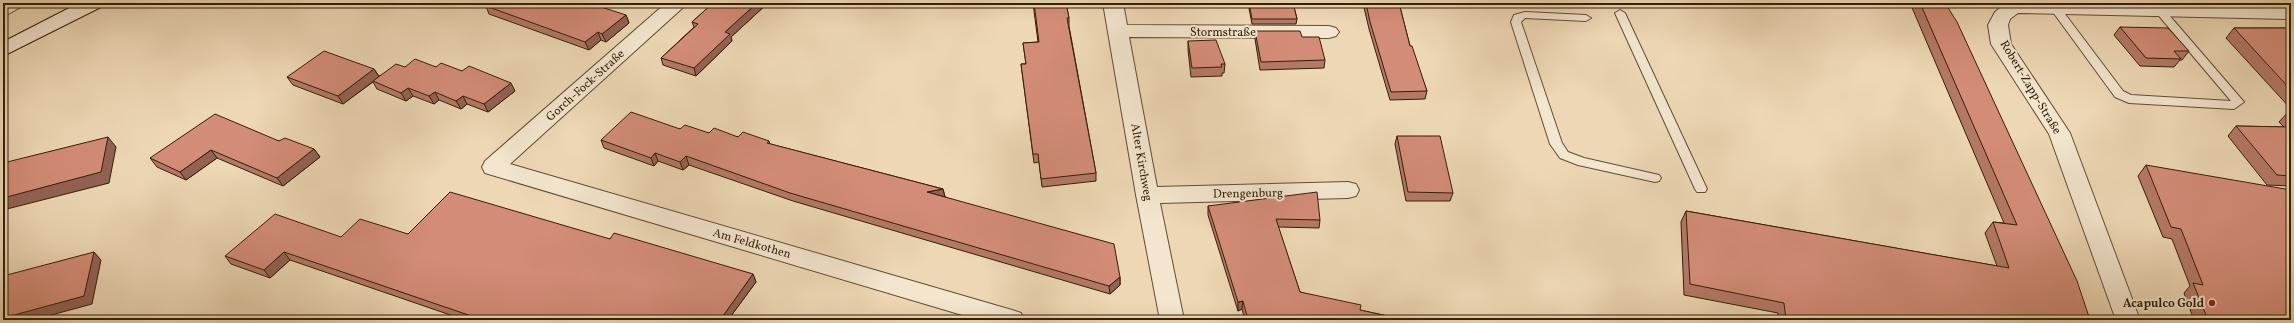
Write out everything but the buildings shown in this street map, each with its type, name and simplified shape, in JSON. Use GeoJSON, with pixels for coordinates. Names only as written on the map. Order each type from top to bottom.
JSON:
{"type":"FeatureCollection","features":[{"type":"Feature","properties":{"kind":"street"},"geometry":{"type":"LineString","coordinates":[[3,50],[94,3]]}},
{"type":"Feature","properties":{"kind":"street","name":"Gorch-Fock-Straße"},"geometry":{"type":"LineString","coordinates":[[493,167],[678,3]]}},
{"type":"Feature","properties":{"kind":"street","name":"Alter Kirchweg"},"geometry":{"type":"LineString","coordinates":[[1113,3],[1172,320]]}},
{"type":"Feature","properties":{"kind":"street","name":"Robert-Zapp-Straße"},"geometry":{"type":"LineString","coordinates":[[2128,320],[2059,133],[2001,44],[1998,25],[2002,16],[2011,5],[2055,8],[2291,13]]}},
{"type":"Feature","properties":{"kind":"street","name":"Stormstraße"},"geometry":{"type":"LineString","coordinates":[[1118,31],[1329,32]]}},
{"type":"Feature","properties":{"kind":"street","name":"Am Feldkothen"},"geometry":{"type":"LineString","coordinates":[[493,167],[1012,320]]}},
{"type":"Feature","properties":{"kind":"street","name":"Drengenburg"},"geometry":{"type":"LineString","coordinates":[[1148,195],[1348,190]]}},
{"type":"Feature","properties":{"kind":"lane"},"geometry":{"type":"LineString","coordinates":[[3,14],[23,3]]}},
{"type":"Feature","properties":{"kind":"lane"},"geometry":{"type":"LineString","coordinates":[[2055,8],[2120,94],[2129,99],[2234,105],[2238,102],[2159,10]]}},
{"type":"Feature","properties":{"kind":"lane"},"geometry":{"type":"LineString","coordinates":[[1620,13],[1701,188]]}},
{"type":"Feature","properties":{"kind":"lane"},"geometry":{"type":"LineString","coordinates":[[1586,18],[1525,15],[1518,17],[1516,22],[1556,144],[1564,155],[1582,162],[1655,178]]}},
{"type":"Feature","properties":{"kind":"place","name":"Acapulco Gold"},"geometry":{"type":"Point","coordinates":[2212,303]}}]}
